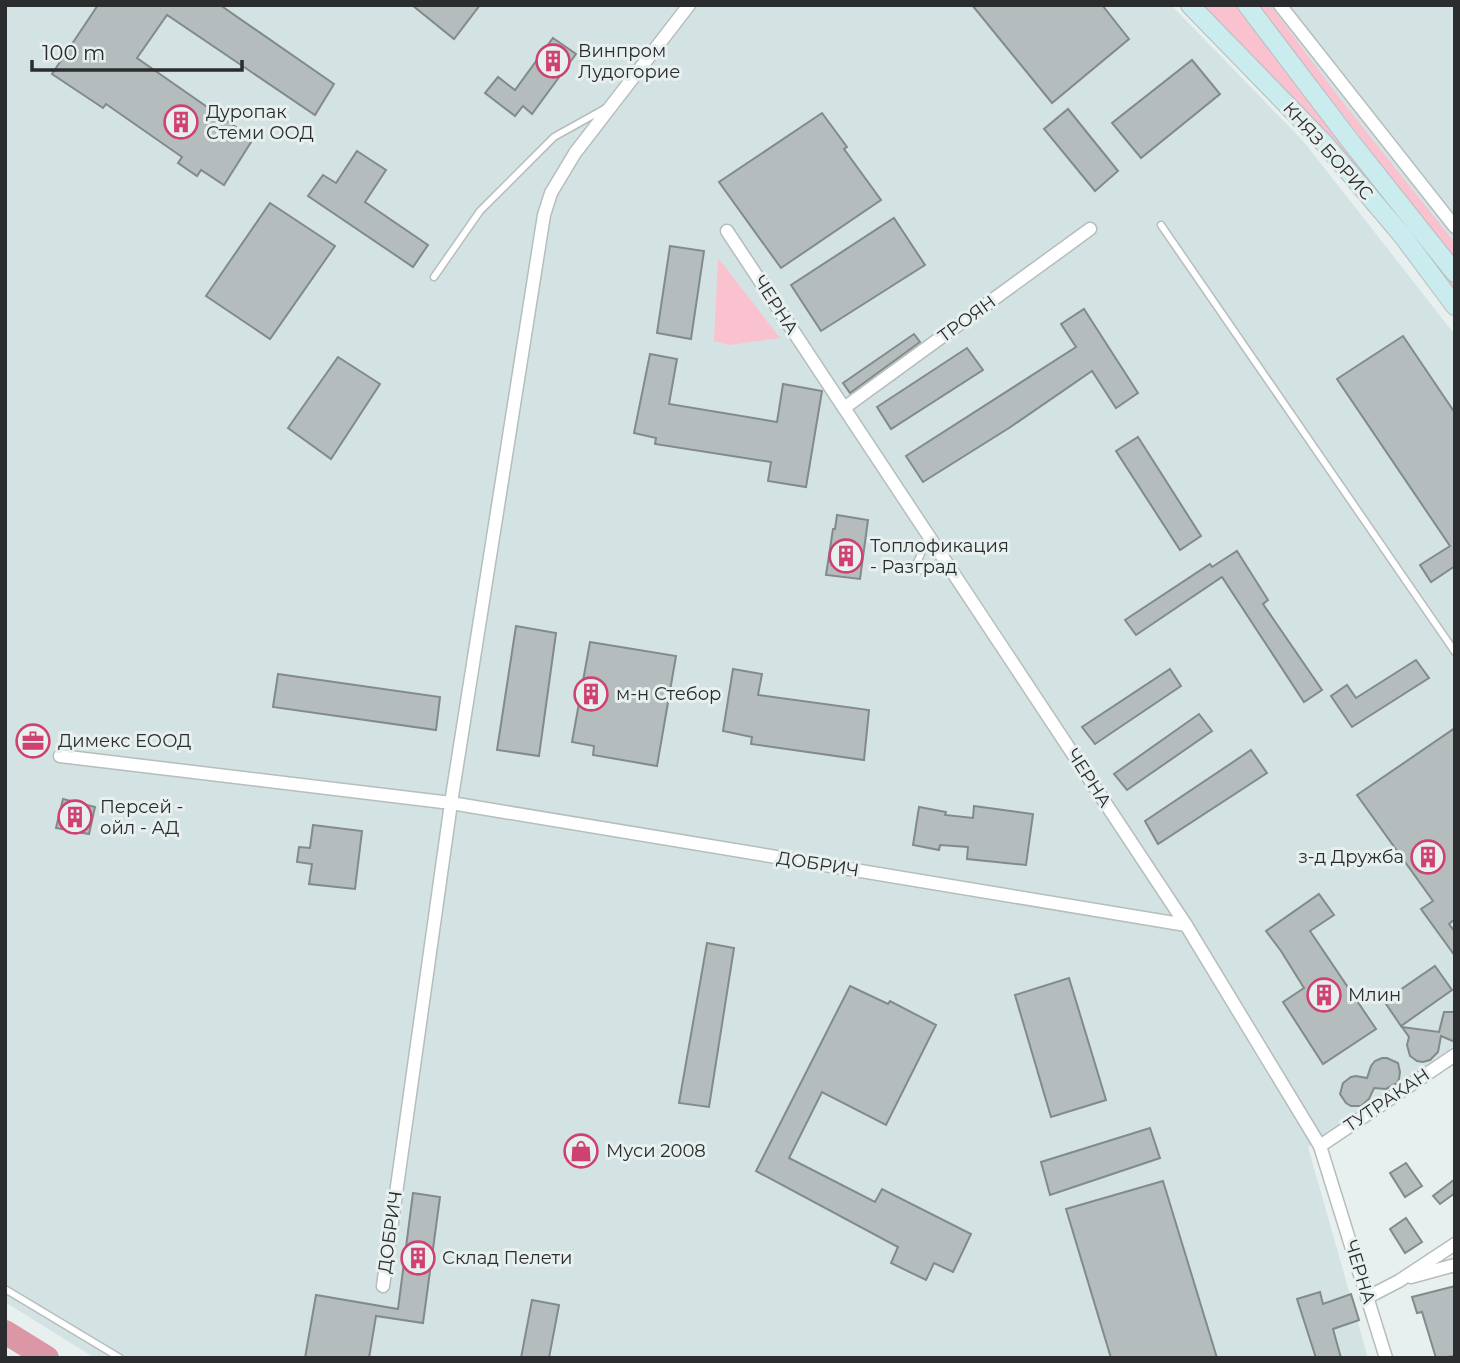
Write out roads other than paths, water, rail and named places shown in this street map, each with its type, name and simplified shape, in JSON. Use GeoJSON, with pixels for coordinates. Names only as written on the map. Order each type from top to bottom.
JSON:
{"type":"FeatureCollection","features":[{"type":"Feature","properties":{"kind":"street"},"geometry":{"type":"LineString","coordinates":[[451,803],[544,215],[551,193],[575,153],[689,5]]}},
{"type":"Feature","properties":{"kind":"street","name":"КНЯЗ БОРИС"},"geometry":{"type":"LineString","coordinates":[[1190,5],[1325,144],[1402,235],[1455,306]]}},
{"type":"Feature","properties":{"kind":"street","name":"КНЯЗ БОРИС"},"geometry":{"type":"LineString","coordinates":[[1247,5],[1455,273]]}},
{"type":"Feature","properties":{"kind":"street"},"geometry":{"type":"LineString","coordinates":[[1280,5],[1455,227]]}},
{"type":"Feature","properties":{"kind":"street","name":"ТРОЯН"},"geometry":{"type":"LineString","coordinates":[[844,408],[1090,229]]}},
{"type":"Feature","properties":{"kind":"street","name":"ЧЕРНА"},"geometry":{"type":"LineString","coordinates":[[727,231],[1186,925],[1320,1146],[1386,1358]]}},
{"type":"Feature","properties":{"kind":"street","name":"ДОБРИЧ"},"geometry":{"type":"LineString","coordinates":[[60,756],[451,803],[1186,925]]}},
{"type":"Feature","properties":{"kind":"street","name":"ДОБРИЧ"},"geometry":{"type":"LineString","coordinates":[[383,1286],[451,803]]}},
{"type":"Feature","properties":{"kind":"street","name":"ТУТРАКАН"},"geometry":{"type":"LineString","coordinates":[[1320,1146],[1455,1055]]}},
{"type":"Feature","properties":{"kind":"street"},"geometry":{"type":"LineString","coordinates":[[1368,1297],[1399,1281],[1455,1244]]}},
{"type":"Feature","properties":{"kind":"street"},"geometry":{"type":"LineString","coordinates":[[1399,1281],[1455,1265]]}},
{"type":"Feature","properties":{"kind":"lane"},"geometry":{"type":"LineString","coordinates":[[434,277],[480,211],[554,137],[611,105]]}},
{"type":"Feature","properties":{"kind":"lane"},"geometry":{"type":"LineString","coordinates":[[1161,225],[1455,652]]}},
{"type":"Feature","properties":{"kind":"lane"},"geometry":{"type":"LineString","coordinates":[[920,570],[916,565],[929,537]]}},
{"type":"Feature","properties":{"kind":"lane"},"geometry":{"type":"LineString","coordinates":[[5,1289],[120,1358]]}},
{"type":"Feature","properties":{"kind":"waterway"},"geometry":{"type":"LineString","coordinates":[[5,1332],[47,1358]]}},
{"type":"Feature","properties":{"kind":"place","name":"Винпром Лудогорие"},"geometry":{"type":"Point","coordinates":[553,61]}},
{"type":"Feature","properties":{"kind":"place","name":"Дуропак Стеми ООД"},"geometry":{"type":"Point","coordinates":[181,122]}},
{"type":"Feature","properties":{"kind":"place","name":"Топлофикация - Разград"},"geometry":{"type":"Point","coordinates":[846,556]}},
{"type":"Feature","properties":{"kind":"place","name":"м-н Стебор"},"geometry":{"type":"Point","coordinates":[591,694]}},
{"type":"Feature","properties":{"kind":"place","name":"Димекс ЕООД"},"geometry":{"type":"Point","coordinates":[33,741]}},
{"type":"Feature","properties":{"kind":"place","name":"Персей - ойл - АД"},"geometry":{"type":"Point","coordinates":[75,817]}},
{"type":"Feature","properties":{"kind":"place","name":"з-д Дружба"},"geometry":{"type":"Point","coordinates":[1428,857]}},
{"type":"Feature","properties":{"kind":"place","name":"Млин"},"geometry":{"type":"Point","coordinates":[1324,995]}},
{"type":"Feature","properties":{"kind":"place","name":"Муси 2008"},"geometry":{"type":"Point","coordinates":[581,1151]}},
{"type":"Feature","properties":{"kind":"place","name":"Склад Пелети"},"geometry":{"type":"Point","coordinates":[418,1258]}}]}
